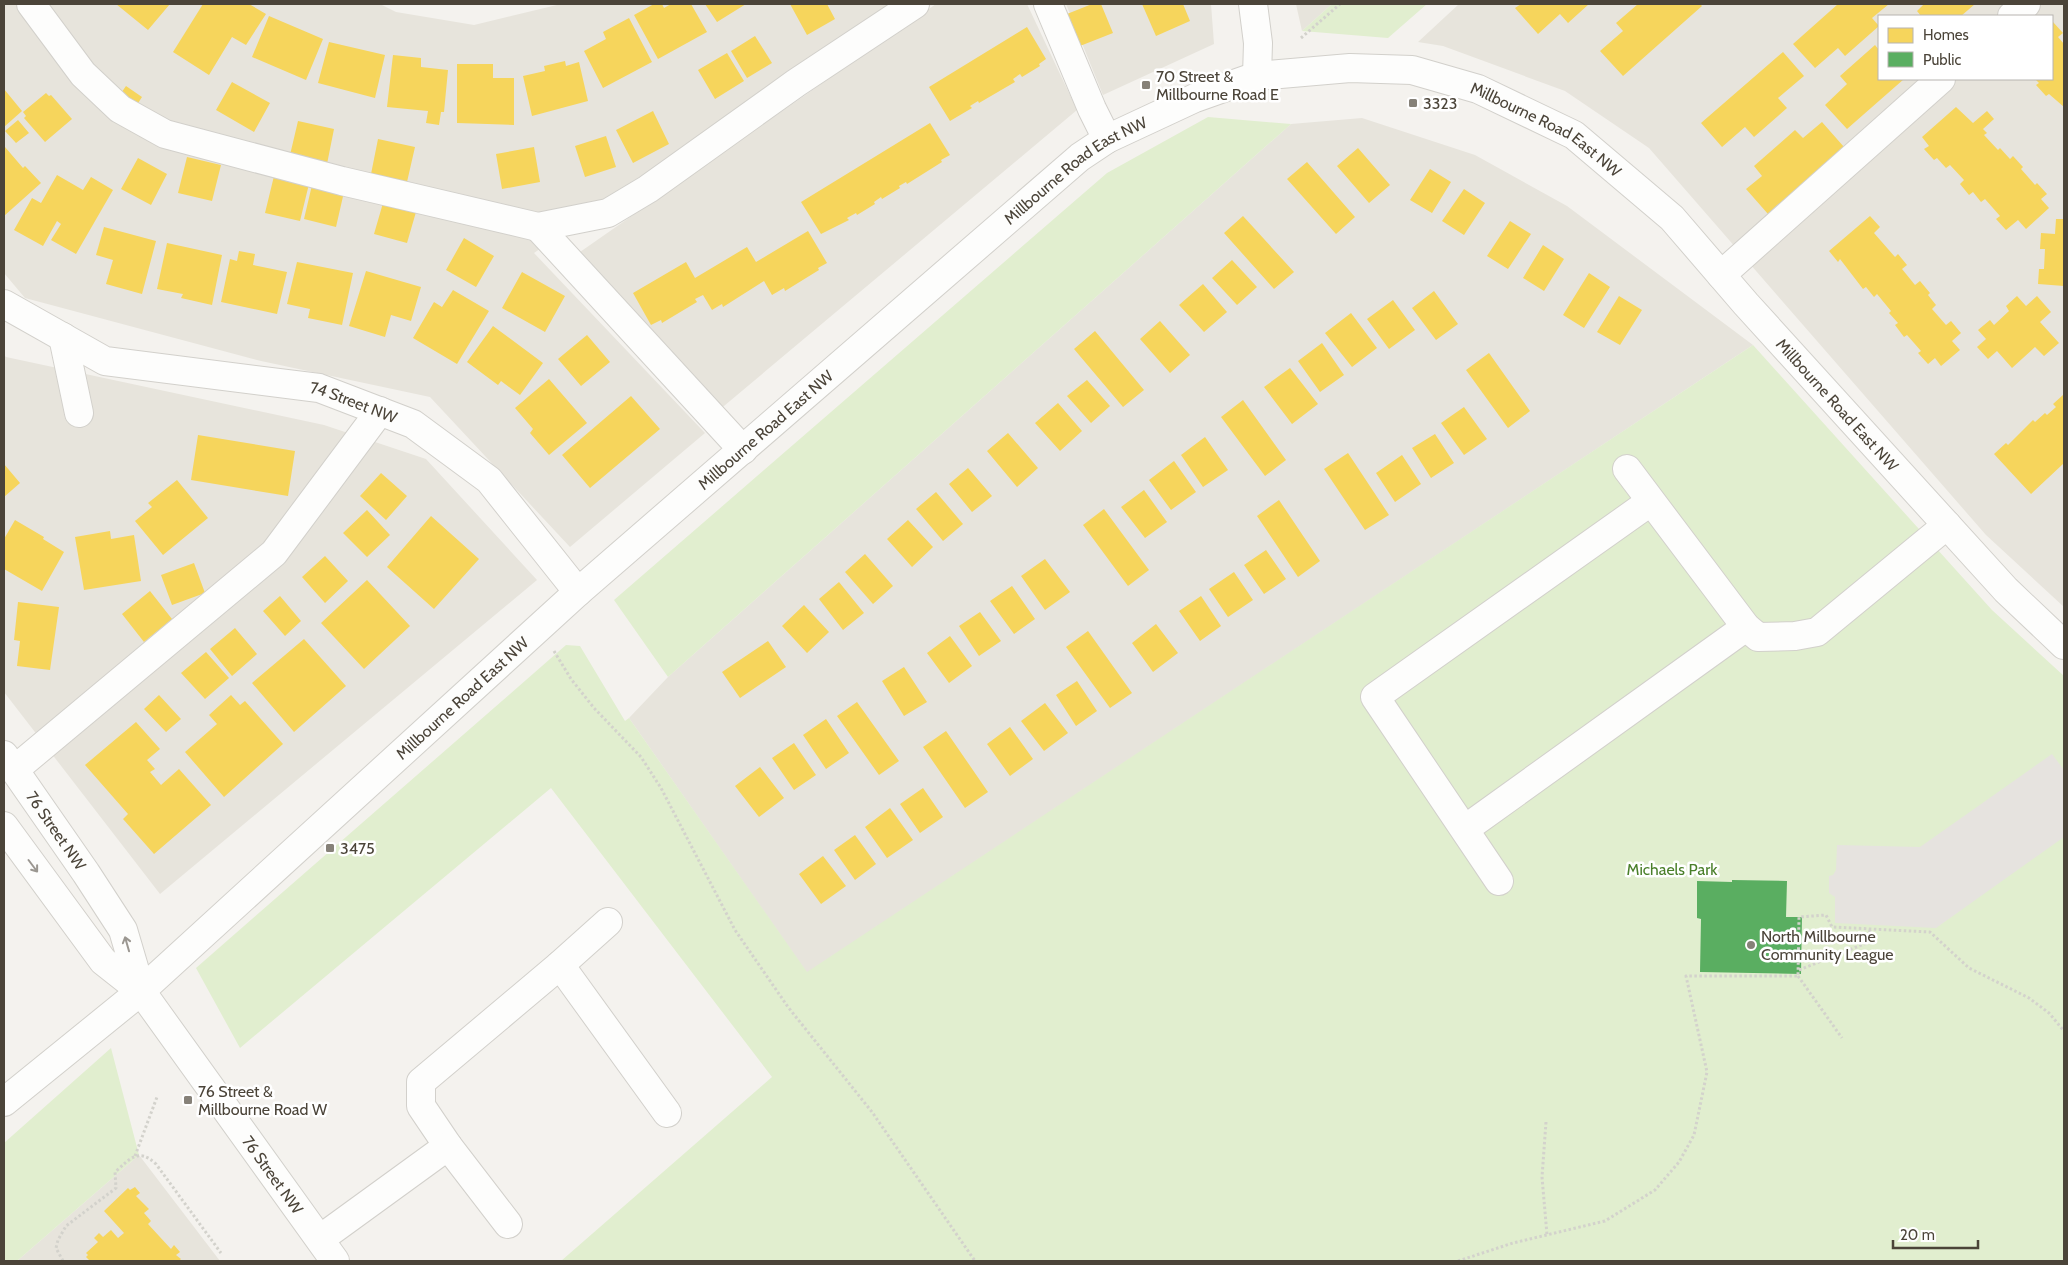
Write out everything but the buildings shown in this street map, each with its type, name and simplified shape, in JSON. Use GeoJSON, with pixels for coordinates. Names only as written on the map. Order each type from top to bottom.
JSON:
{"type":"FeatureCollection","features":[{"type":"Feature","properties":{"kind":"street"},"geometry":{"type":"LineString","coordinates":[[31,4],[83,74],[120,109],[165,134],[342,181],[538,227],[608,213],[648,189],[796,83],[915,4]]}},
{"type":"Feature","properties":{"kind":"street"},"geometry":{"type":"LineString","coordinates":[[1048,4],[1092,109],[1107,139]]}},
{"type":"Feature","properties":{"kind":"street"},"geometry":{"type":"LineString","coordinates":[[1253,4],[1258,43],[1257,76]]}},
{"type":"Feature","properties":{"kind":"street"},"geometry":{"type":"LineString","coordinates":[[2013,15],[2026,4]]}},
{"type":"Feature","properties":{"kind":"street","name":"Millbourne Road East NW"},"geometry":{"type":"LineString","coordinates":[[4,1102],[141,991],[578,592],[1080,157],[1107,139],[1195,98],[1257,76],[1350,68],[1412,70],[1478,89],[1574,135],[1672,218],[1721,275],[2006,590],[2064,645]]}},
{"type":"Feature","properties":{"kind":"street"},"geometry":{"type":"LineString","coordinates":[[1721,275],[1940,80]]}},
{"type":"Feature","properties":{"kind":"street"},"geometry":{"type":"LineString","coordinates":[[538,227],[743,450]]}},
{"type":"Feature","properties":{"kind":"street","name":"74 Street NW"},"geometry":{"type":"LineString","coordinates":[[4,304],[105,361],[319,388],[413,424],[489,480],[578,592]]}},
{"type":"Feature","properties":{"kind":"street"},"geometry":{"type":"LineString","coordinates":[[63,337],[79,413]]}},
{"type":"Feature","properties":{"kind":"street"},"geometry":{"type":"LineString","coordinates":[[9,763],[274,553],[380,411]]}},
{"type":"Feature","properties":{"kind":"street"},"geometry":{"type":"LineString","coordinates":[[1627,469],[1746,627],[1758,637],[1795,636],[1817,632],[1947,525]]}},
{"type":"Feature","properties":{"kind":"street"},"geometry":{"type":"LineString","coordinates":[[1500,880],[1375,697],[1650,502]]}},
{"type":"Feature","properties":{"kind":"street"},"geometry":{"type":"LineString","coordinates":[[1465,829],[1746,627]]}},
{"type":"Feature","properties":{"kind":"street","name":"76 Street NW"},"geometry":{"type":"LineString","coordinates":[[9,763],[123,930],[141,991]]}},
{"type":"Feature","properties":{"kind":"street","name":"76 Street NW"},"geometry":{"type":"LineString","coordinates":[[4,826],[104,961],[141,991],[335,1261]]}},
{"type":"Feature","properties":{"kind":"street"},"geometry":{"type":"LineString","coordinates":[[508,1224],[448,1146],[421,1106],[421,1082],[608,922]]}},
{"type":"Feature","properties":{"kind":"street"},"geometry":{"type":"LineString","coordinates":[[560,965],[667,1113]]}},
{"type":"Feature","properties":{"kind":"street"},"geometry":{"type":"LineString","coordinates":[[320,1238],[448,1146]]}},
{"type":"Feature","properties":{"kind":"path"},"geometry":{"type":"LineString","coordinates":[[1301,38],[1340,4]]}},
{"type":"Feature","properties":{"kind":"path"},"geometry":{"type":"LineString","coordinates":[[539,629],[571,679],[594,708],[641,757],[660,788],[735,930],[788,1007],[872,1112],[975,1261]]}},
{"type":"Feature","properties":{"kind":"path"},"geometry":{"type":"LineString","coordinates":[[1842,1038],[1798,976],[1799,917],[1826,915],[1832,927],[1930,932],[1969,968],[2029,998],[2049,1013],[2064,1031]]}},
{"type":"Feature","properties":{"kind":"path"},"geometry":{"type":"LineString","coordinates":[[1799,970],[1869,942],[1870,929]]}},
{"type":"Feature","properties":{"kind":"path"},"geometry":{"type":"LineString","coordinates":[[1458,1261],[1513,1243],[1605,1221],[1655,1190],[1679,1162],[1694,1135],[1707,1072],[1686,976],[1798,976]]}},
{"type":"Feature","properties":{"kind":"path"},"geometry":{"type":"LineString","coordinates":[[63,1261],[56,1248],[61,1233],[66,1226],[116,1188],[115,1172],[135,1156],[157,1097]]}},
{"type":"Feature","properties":{"kind":"path"},"geometry":{"type":"LineString","coordinates":[[1546,1122],[1542,1177],[1547,1235]]}},
{"type":"Feature","properties":{"kind":"path"},"geometry":{"type":"LineString","coordinates":[[135,1156],[144,1155],[156,1164],[221,1253]]}},
{"type":"Feature","properties":{"kind":"shaded area"},"geometry":{"type":"Polygon","coordinates":[[[4,4],[380,4],[396,12],[474,25],[561,4],[892,4],[534,253],[705,433],[570,547],[430,397],[261,361],[25,298],[4,273],[4,4]]]}},
{"type":"Feature","properties":{"kind":"shaded area"},"geometry":{"type":"Polygon","coordinates":[[[936,4],[1027,4],[1077,110],[718,411],[580,252],[936,4]]]}},
{"type":"Feature","properties":{"kind":"shaded area"},"geometry":{"type":"Polygon","coordinates":[[[1066,4],[1211,4],[1214,44],[1103,95],[1066,4]]]}},
{"type":"Feature","properties":{"kind":"shaded area"},"geometry":{"type":"Polygon","coordinates":[[[1296,4],[1332,4],[1302,31],[1296,4]]]}},
{"type":"Feature","properties":{"kind":"shaded area"},"geometry":{"type":"Polygon","coordinates":[[[1459,4],[2064,4],[2064,607],[1986,535],[1649,148],[1565,91],[1443,46],[1418,42],[1459,4]]]}},
{"type":"Feature","properties":{"kind":"shaded area"},"geometry":{"type":"Polygon","coordinates":[[[1362,118],[1475,155],[1567,206],[1753,345],[807,973],[629,718],[668,677],[1291,124],[1362,118]]]}},
{"type":"Feature","properties":{"kind":"shaded area"},"geometry":{"type":"Polygon","coordinates":[[[4,355],[6,357],[324,425],[426,459],[537,580],[160,894],[4,692],[4,355]]]}},
{"type":"Feature","properties":{"kind":"shaded area"},"geometry":{"type":"Polygon","coordinates":[[[2052,754],[2064,770],[2064,837],[1936,928],[1835,923],[1835,897],[1829,893],[1829,876],[1833,875],[1836,870],[1837,845],[1920,847],[2052,754]]]}},
{"type":"Feature","properties":{"kind":"shaded area"},"geometry":{"type":"Polygon","coordinates":[[[139,1155],[220,1261],[17,1261],[139,1155]]]}},
{"type":"Feature","properties":{"kind":"green space"},"geometry":{"type":"Polygon","coordinates":[[[1332,4],[1427,4],[1388,38],[1302,31],[1332,4]]]}},
{"type":"Feature","properties":{"kind":"green space"},"geometry":{"type":"Polygon","coordinates":[[[1208,117],[1291,124],[668,677],[614,600],[1107,173],[1208,117]]]}},
{"type":"Feature","properties":{"kind":"green space","name":"Michaels Park"},"geometry":{"type":"Polygon","coordinates":[[[1753,345],[1992,610],[2064,676],[2064,1261],[561,1261],[772,1077],[551,788],[240,1048],[196,968],[566,645],[580,646],[625,721],[629,718],[807,972],[1753,345]]]}},
{"type":"Feature","properties":{"kind":"green space"},"geometry":{"type":"Polygon","coordinates":[[[111,1048],[139,1155],[17,1261],[4,1261],[4,1143],[111,1048]]]}},
{"type":"Feature","properties":{"kind":"place","name":"70 Street & Millbourne Road E"},"geometry":{"type":"Point","coordinates":[1146,85]}},
{"type":"Feature","properties":{"kind":"place","name":"3323"},"geometry":{"type":"Point","coordinates":[1413,103]}},
{"type":"Feature","properties":{"kind":"place","name":"3475"},"geometry":{"type":"Point","coordinates":[330,848]}},
{"type":"Feature","properties":{"kind":"place","name":"North Millbourne Community League"},"geometry":{"type":"Point","coordinates":[1751,945]}},
{"type":"Feature","properties":{"kind":"place","name":"76 Street & Millbourne Road W"},"geometry":{"type":"Point","coordinates":[188,1100]}}]}
